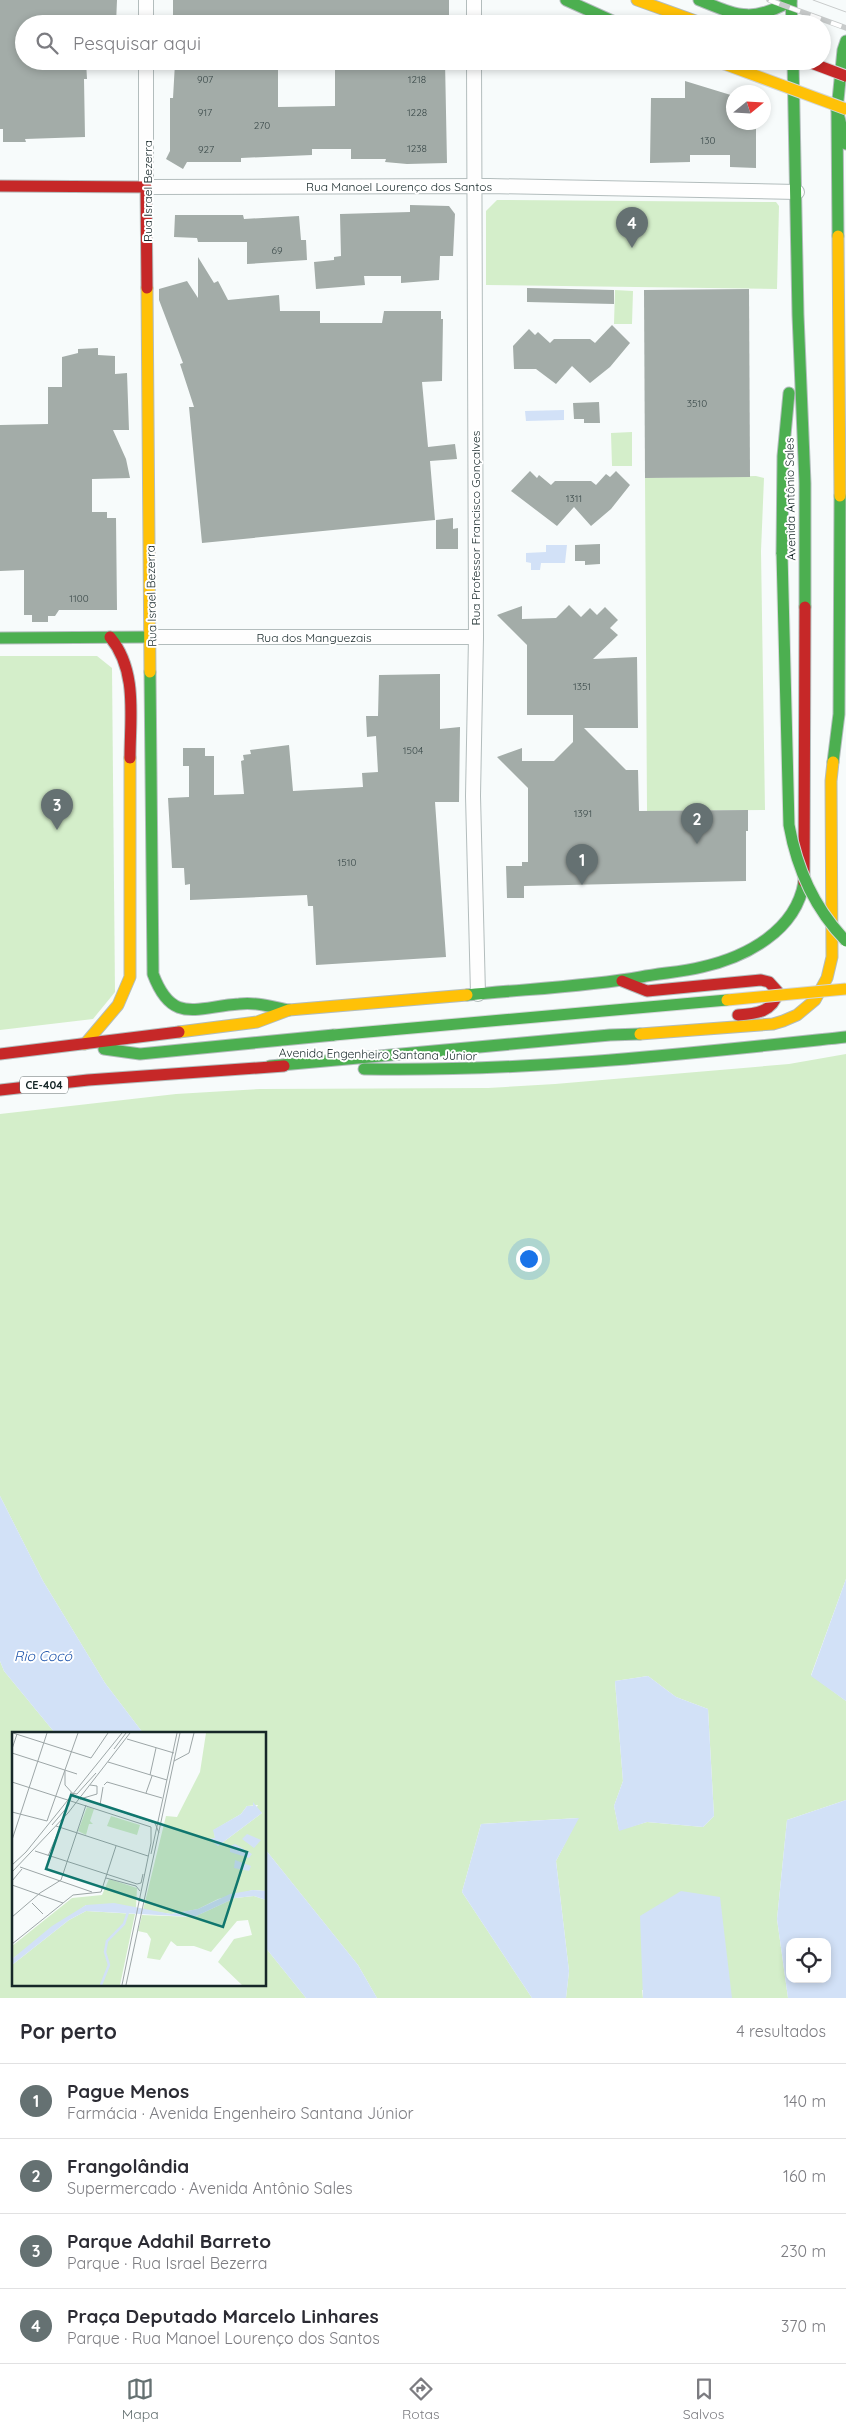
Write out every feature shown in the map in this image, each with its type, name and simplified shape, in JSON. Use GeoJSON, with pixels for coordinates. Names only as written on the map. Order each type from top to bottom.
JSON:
{"type":"FeatureCollection","features":[{"type":"Feature","properties":{"kind":"main road"},"geometry":{"type":"LineString","coordinates":[[566,0],[600,15]]}},
{"type":"Feature","properties":{"kind":"main road"},"geometry":{"type":"LineString","coordinates":[[637,0],[679,15]]}},
{"type":"Feature","properties":{"kind":"main road"},"geometry":{"type":"LineString","coordinates":[[699,0],[741,15]]}},
{"type":"Feature","properties":{"kind":"main road"},"geometry":{"type":"LineString","coordinates":[[759,15],[775,11],[791,0]]}},
{"type":"Feature","properties":{"kind":"main road"},"geometry":{"type":"LineString","coordinates":[[791,0],[792,15]]}},
{"type":"Feature","properties":{"kind":"main road"},"geometry":{"type":"LineString","coordinates":[[270,1066],[610,1035],[662,1034],[773,1024],[797,1015],[815,1000],[828,978],[832,957],[831,781],[839,714],[838,332],[843,50],[846,41]]}},
{"type":"Feature","properties":{"kind":"main road"},"geometry":{"type":"LineString","coordinates":[[739,70],[842,110]]}},
{"type":"Feature","properties":{"kind":"main road","name":"Avenida Antônio Sales"},"geometry":{"type":"LineString","coordinates":[[778,929],[795,906],[804,881],[805,483],[798,315],[793,70]]}},
{"type":"Feature","properties":{"kind":"main road"},"geometry":{"type":"LineString","coordinates":[[830,70],[846,76]]}},
{"type":"Feature","properties":{"kind":"main road"},"geometry":{"type":"LineString","coordinates":[[842,110],[846,144]]}},
{"type":"Feature","properties":{"kind":"main road","name":"Rua Manoel Lourenço dos Santos"},"geometry":{"type":"LineString","coordinates":[[0,186],[146,187]]}},
{"type":"Feature","properties":{"kind":"main road","name":"Rua Israel Bezerra"},"geometry":{"type":"LineString","coordinates":[[146,187],[152,637],[153,974],[157,989],[164,1001],[176,1009],[254,1003],[289,1010]]}},
{"type":"Feature","properties":{"kind":"main road"},"geometry":{"type":"LineString","coordinates":[[798,315],[783,456],[782,554],[788,825],[792,847],[809,892],[819,909],[846,941]]}},
{"type":"Feature","properties":{"kind":"main road"},"geometry":{"type":"LineString","coordinates":[[838,332],[846,319]]}},
{"type":"Feature","properties":{"kind":"main road"},"geometry":{"type":"LineString","coordinates":[[85,1044],[117,1008],[127,992],[130,977],[130,687],[128,663],[121,650],[110,637]]}},
{"type":"Feature","properties":{"kind":"main road"},"geometry":{"type":"LineString","coordinates":[[0,638],[152,637]]}},
{"type":"Feature","properties":{"kind":"main road"},"geometry":{"type":"LineString","coordinates":[[839,714],[846,762]]}},
{"type":"Feature","properties":{"kind":"main road","name":"Avenida Engenheiro Santana Júnior"},"geometry":{"type":"LineString","coordinates":[[0,1054],[257,1022],[289,1010],[622,981],[646,974],[700,968],[730,959],[766,940],[778,929]]}},
{"type":"Feature","properties":{"kind":"main road"},"geometry":{"type":"LineString","coordinates":[[610,1035],[659,1021],[746,1014],[765,1010],[777,1001],[778,992],[769,982],[761,980],[648,990],[622,981]]}},
{"type":"Feature","properties":{"kind":"main road","name":"Avenida Engenheiro Santana Júnior"},"geometry":{"type":"LineString","coordinates":[[85,1044],[121,1054],[140,1054],[846,989]]}},
{"type":"Feature","properties":{"kind":"main road","name":"Avenida Engenheiro Santana Júnior"},"geometry":{"type":"LineString","coordinates":[[0,1090],[88,1080],[270,1066],[428,1071],[522,1069],[846,1037]]}},
{"type":"Feature","properties":{"kind":"street"},"geometry":{"type":"LineString","coordinates":[[146,0],[146,15]]}},
{"type":"Feature","properties":{"kind":"street"},"geometry":{"type":"LineString","coordinates":[[473,1],[474,15]]}},
{"type":"Feature","properties":{"kind":"street","name":"Rua Israel Bezerra"},"geometry":{"type":"LineString","coordinates":[[146,70],[146,187]]}},
{"type":"Feature","properties":{"kind":"street","name":"Rua Professor Francisco Gonçalves"},"geometry":{"type":"LineString","coordinates":[[474,70],[476,637],[473,796],[478,994]]}},
{"type":"Feature","properties":{"kind":"street","name":"Rua Manoel Lourenço dos Santos"},"geometry":{"type":"LineString","coordinates":[[146,187],[474,186],[797,192]]}},
{"type":"Feature","properties":{"kind":"street","name":"Rua dos Manguezais"},"geometry":{"type":"LineString","coordinates":[[152,637],[476,637]]}},
{"type":"Feature","properties":{"kind":"green space"},"geometry":{"type":"Polygon","coordinates":[[[497,200],[776,202],[779,206],[777,289],[486,285],[486,211],[497,200]]]}},
{"type":"Feature","properties":{"kind":"green space"},"geometry":{"type":"Polygon","coordinates":[[[615,290],[633,291],[632,324],[614,324],[615,290]]]}},
{"type":"Feature","properties":{"kind":"green space"},"geometry":{"type":"Polygon","coordinates":[[[632,432],[632,466],[612,466],[611,433],[632,432]]]}},
{"type":"Feature","properties":{"kind":"green space"},"geometry":{"type":"Polygon","coordinates":[[[756,476],[764,478],[761,551],[765,810],[647,811],[645,478],[756,476]]]}},
{"type":"Feature","properties":{"kind":"green space"},"geometry":{"type":"Polygon","coordinates":[[[0,656],[97,656],[112,668],[115,992],[93,1019],[0,1030],[0,656]]]}},
{"type":"Feature","properties":{"kind":"green space"},"geometry":{"type":"Polygon","coordinates":[[[846,1054],[846,1579],[811,1675],[846,1701],[846,1800],[787,1820],[777,1919],[788,1998],[732,1998],[642,1990],[643,1998],[566,1998],[569,1971],[556,1861],[578,1818],[481,1824],[462,1892],[532,1998],[377,1998],[358,1965],[266,1850],[266,1732],[142,1732],[105,1683],[43,1581],[0,1496],[0,1114],[176,1094],[260,1089],[488,1088],[789,1064],[846,1054]],[[648,1676],[615,1681],[623,1781],[614,1806],[619,1830],[647,1822],[703,1827],[714,1816],[708,1709],[676,1697],[648,1676]]]}},
{"type":"Feature","properties":{"kind":"green space"},"geometry":{"type":"Polygon","coordinates":[[[0,1661],[4,1671],[54,1732],[12,1732],[12,1986],[266,1986],[266,1948],[306,1998],[0,1998],[0,1661]]]}},
{"type":"Feature","properties":{"kind":"water"},"geometry":{"type":"Polygon","coordinates":[[[564,410],[564,420],[526,421],[525,411],[564,410]]]}},
{"type":"Feature","properties":{"kind":"water"},"geometry":{"type":"Polygon","coordinates":[[[546,545],[567,545],[565,563],[541,563],[540,570],[531,570],[531,563],[526,562],[526,553],[546,552],[546,545]]]}},
{"type":"Feature","properties":{"kind":"water","name":"Rio Cocó"},"geometry":{"type":"Polygon","coordinates":[[[0,1496],[43,1581],[105,1683],[142,1732],[54,1732],[4,1671],[0,1661],[0,1496]]]}},
{"type":"Feature","properties":{"kind":"water"},"geometry":{"type":"Polygon","coordinates":[[[846,1579],[846,1701],[811,1676],[846,1579]]]}},
{"type":"Feature","properties":{"kind":"water"},"geometry":{"type":"Polygon","coordinates":[[[648,1676],[676,1697],[708,1709],[714,1816],[703,1827],[647,1822],[619,1831],[614,1806],[623,1781],[615,1681],[648,1676]]]}},
{"type":"Feature","properties":{"kind":"water"},"geometry":{"type":"Polygon","coordinates":[[[846,1800],[846,1998],[788,1998],[777,1919],[787,1820],[846,1800]]]}},
{"type":"Feature","properties":{"kind":"water"},"geometry":{"type":"Polygon","coordinates":[[[579,1818],[556,1861],[569,1971],[566,1998],[532,1998],[462,1892],[481,1824],[579,1818]]]}},
{"type":"Feature","properties":{"kind":"water"},"geometry":{"type":"Polygon","coordinates":[[[266,1850],[358,1965],[377,1998],[306,1998],[266,1948],[266,1850]]]}},
{"type":"Feature","properties":{"kind":"water"},"geometry":{"type":"Polygon","coordinates":[[[681,1891],[720,1897],[732,1998],[643,1998],[640,1916],[681,1891]]]}},
{"type":"Feature","properties":{"kind":"building"},"geometry":{"type":"Polygon","coordinates":[[[0,0],[117,0],[116,15],[15,15],[15,70],[86,70],[87,79],[84,79],[85,137],[25,139],[26,142],[3,142],[3,129],[0,129],[0,0]]]}},
{"type":"Feature","properties":{"kind":"building"},"geometry":{"type":"Polygon","coordinates":[[[173,0],[449,0],[449,15],[173,15],[173,0]]]}},
{"type":"Feature","properties":{"kind":"building"},"geometry":{"type":"Polygon","coordinates":[[[175,70],[278,70],[278,107],[335,106],[335,70],[445,70],[447,163],[407,164],[385,162],[386,159],[351,159],[351,149],[312,149],[312,155],[241,158],[241,162],[187,162],[183,169],[166,159],[170,151],[170,98],[173,98],[175,70]]]}},
{"type":"Feature","properties":{"kind":"building"},"geometry":{"type":"Polygon","coordinates":[[[685,81],[726,94],[726,130],[756,130],[756,168],[730,167],[730,155],[690,155],[690,162],[650,163],[651,98],[685,98],[685,81]]]}},
{"type":"Feature","properties":{"kind":"building"},"geometry":{"type":"Polygon","coordinates":[[[410,205],[449,206],[455,214],[453,256],[440,256],[439,280],[401,283],[401,276],[364,276],[365,285],[316,289],[314,262],[334,260],[334,257],[341,256],[340,214],[410,212],[410,205]]]}},
{"type":"Feature","properties":{"kind":"building"},"geometry":{"type":"Polygon","coordinates":[[[175,215],[243,215],[244,219],[299,216],[301,240],[306,240],[307,260],[247,264],[247,242],[198,242],[197,238],[174,237],[175,215]]]}},
{"type":"Feature","properties":{"kind":"building"},"geometry":{"type":"Polygon","coordinates":[[[198,257],[214,283],[218,281],[228,300],[279,295],[280,311],[320,311],[320,323],[382,323],[384,311],[441,311],[441,319],[443,319],[442,381],[422,382],[428,447],[455,444],[457,459],[430,461],[435,520],[202,543],[189,407],[194,407],[180,364],[183,363],[159,300],[159,289],[187,281],[198,298],[198,257]]]}},
{"type":"Feature","properties":{"kind":"building"},"geometry":{"type":"Polygon","coordinates":[[[527,288],[614,290],[614,304],[527,302],[527,288]]]}},
{"type":"Feature","properties":{"kind":"building"},"geometry":{"type":"Polygon","coordinates":[[[749,289],[750,477],[645,478],[644,290],[749,289]]]}},
{"type":"Feature","properties":{"kind":"building"},"geometry":{"type":"Polygon","coordinates":[[[612,325],[630,343],[610,367],[590,383],[572,366],[556,384],[536,369],[514,369],[513,346],[529,329],[535,335],[538,332],[550,343],[554,339],[590,339],[595,343],[612,325]]]}},
{"type":"Feature","properties":{"kind":"building"},"geometry":{"type":"Polygon","coordinates":[[[98,348],[98,355],[115,356],[115,374],[127,373],[129,430],[113,430],[126,459],[130,478],[92,479],[92,512],[107,512],[107,518],[116,518],[117,610],[59,610],[55,616],[48,616],[48,622],[32,622],[32,615],[24,615],[24,570],[0,571],[0,425],[48,424],[48,387],[62,387],[62,357],[78,353],[78,349],[98,348]]]}},
{"type":"Feature","properties":{"kind":"building"},"geometry":{"type":"Polygon","coordinates":[[[599,402],[600,423],[584,423],[584,419],[574,419],[573,403],[599,402]]]}},
{"type":"Feature","properties":{"kind":"building"},"geometry":{"type":"Polygon","coordinates":[[[530,471],[537,478],[539,475],[551,485],[555,481],[591,481],[596,485],[606,474],[610,477],[616,471],[630,485],[611,509],[591,526],[574,507],[557,526],[511,491],[530,471]]]}},
{"type":"Feature","properties":{"kind":"building"},"geometry":{"type":"Polygon","coordinates":[[[453,518],[453,529],[458,528],[458,549],[436,549],[436,520],[453,518]]]}},
{"type":"Feature","properties":{"kind":"building"},"geometry":{"type":"Polygon","coordinates":[[[600,544],[600,564],[585,565],[585,561],[575,561],[575,545],[600,544]]]}},
{"type":"Feature","properties":{"kind":"building"},"geometry":{"type":"Polygon","coordinates":[[[569,605],[581,617],[590,608],[597,615],[605,607],[618,620],[610,628],[618,635],[593,659],[637,657],[638,728],[584,728],[626,770],[638,770],[639,811],[748,810],[746,881],[524,886],[524,898],[507,898],[506,866],[522,866],[522,862],[528,862],[528,788],[497,757],[522,748],[522,761],[554,761],[573,742],[573,715],[527,715],[527,645],[497,615],[522,606],[522,619],[556,618],[569,605]]]}},
{"type":"Feature","properties":{"kind":"building"},"geometry":{"type":"Polygon","coordinates":[[[440,674],[440,729],[460,727],[459,802],[435,802],[446,957],[316,965],[313,906],[308,906],[307,895],[190,900],[190,884],[185,885],[184,868],[172,868],[168,798],[189,797],[189,766],[183,766],[183,748],[205,748],[205,756],[214,756],[214,795],[244,794],[241,761],[244,760],[243,755],[251,754],[250,750],[289,745],[293,791],[363,787],[362,773],[378,772],[376,736],[367,737],[366,716],[378,716],[379,675],[440,674]]]}},
{"type":"Feature","properties":{"kind":"tram line"},"geometry":{"type":"LineString","coordinates":[[813,0],[846,12]]}},
{"type":"Feature","properties":{"kind":"railway"},"geometry":{"type":"LineString","coordinates":[[769,0],[810,15]]}},
{"type":"Feature","properties":{"kind":"railway"},"geometry":{"type":"LineString","coordinates":[[831,23],[846,28]]}},
{"type":"Feature","properties":{"kind":"traffic: fast"},"geometry":{"type":"LineString","coordinates":[[566,0],[599,15]]}},
{"type":"Feature","properties":{"kind":"traffic: fast"},"geometry":{"type":"LineString","coordinates":[[699,0],[745,15],[765,12],[791,1]]}},
{"type":"Feature","properties":{"kind":"traffic: fast"},"geometry":{"type":"LineString","coordinates":[[791,0],[792,15]]}},
{"type":"Feature","properties":{"kind":"traffic: fast"},"geometry":{"type":"LineString","coordinates":[[838,236],[837,110],[843,50],[846,41]]}},
{"type":"Feature","properties":{"kind":"traffic: fast"},"geometry":{"type":"LineString","coordinates":[[793,70],[798,315],[805,483],[805,607]]}},
{"type":"Feature","properties":{"kind":"traffic: fast"},"geometry":{"type":"LineString","coordinates":[[837,110],[846,144]]}},
{"type":"Feature","properties":{"kind":"traffic: fast"},"geometry":{"type":"LineString","coordinates":[[782,554],[783,456],[789,393]]}},
{"type":"Feature","properties":{"kind":"traffic: fast"},"geometry":{"type":"LineString","coordinates":[[833,762],[839,714],[840,496]]}},
{"type":"Feature","properties":{"kind":"traffic: fast"},"geometry":{"type":"LineString","coordinates":[[782,554],[789,825],[792,842],[809,888],[825,915],[846,941]]}},
{"type":"Feature","properties":{"kind":"traffic: fast"},"geometry":{"type":"LineString","coordinates":[[0,638],[152,637]]}},
{"type":"Feature","properties":{"kind":"traffic: fast"},"geometry":{"type":"LineString","coordinates":[[150,672],[153,974],[160,990],[168,1001],[177,1007],[198,1009],[252,1004],[289,1010]]}},
{"type":"Feature","properties":{"kind":"traffic: fast"},"geometry":{"type":"LineString","coordinates":[[467,995],[576,986],[687,970],[719,962],[752,949],[780,928],[791,915],[799,899],[804,882]]}},
{"type":"Feature","properties":{"kind":"traffic: fast"},"geometry":{"type":"LineString","coordinates":[[334,1035],[727,1000]]}},
{"type":"Feature","properties":{"kind":"traffic: fast"},"geometry":{"type":"LineString","coordinates":[[270,1066],[610,1035],[640,1034]]}},
{"type":"Feature","properties":{"kind":"traffic: fast"},"geometry":{"type":"LineString","coordinates":[[104,1049],[140,1054],[334,1035]]}},
{"type":"Feature","properties":{"kind":"traffic: fast"},"geometry":{"type":"LineString","coordinates":[[364,1069],[485,1068],[545,1065],[846,1037]]}},
{"type":"Feature","properties":{"kind":"traffic: slow"},"geometry":{"type":"LineString","coordinates":[[637,0],[679,15]]}},
{"type":"Feature","properties":{"kind":"traffic: slow"},"geometry":{"type":"LineString","coordinates":[[740,70],[846,109]]}},
{"type":"Feature","properties":{"kind":"traffic: slow"},"geometry":{"type":"LineString","coordinates":[[838,236],[840,496]]}},
{"type":"Feature","properties":{"kind":"traffic: slow"},"geometry":{"type":"LineString","coordinates":[[147,288],[150,672]]}},
{"type":"Feature","properties":{"kind":"traffic: slow"},"geometry":{"type":"LineString","coordinates":[[85,1044],[118,1005],[130,977],[130,758]]}},
{"type":"Feature","properties":{"kind":"traffic: slow"},"geometry":{"type":"LineString","coordinates":[[640,1034],[773,1024],[797,1015],[815,1000],[827,978],[832,957],[831,781],[833,762]]}},
{"type":"Feature","properties":{"kind":"traffic: slow"},"geometry":{"type":"LineString","coordinates":[[727,1000],[846,989]]}},
{"type":"Feature","properties":{"kind":"traffic: slow"},"geometry":{"type":"LineString","coordinates":[[179,1032],[257,1022],[289,1010],[467,995]]}},
{"type":"Feature","properties":{"kind":"traffic: jam"},"geometry":{"type":"LineString","coordinates":[[830,70],[846,76]]}},
{"type":"Feature","properties":{"kind":"traffic: jam"},"geometry":{"type":"LineString","coordinates":[[0,186],[146,187],[147,288]]}},
{"type":"Feature","properties":{"kind":"traffic: jam"},"geometry":{"type":"LineString","coordinates":[[804,882],[805,607]]}},
{"type":"Feature","properties":{"kind":"traffic: jam"},"geometry":{"type":"LineString","coordinates":[[110,637],[119,650],[129,679],[131,711],[130,758]]}},
{"type":"Feature","properties":{"kind":"traffic: jam"},"geometry":{"type":"LineString","coordinates":[[622,981],[647,991],[761,980],[769,982],[778,992],[776,999],[763,1011],[738,1015]]}},
{"type":"Feature","properties":{"kind":"traffic: jam"},"geometry":{"type":"LineString","coordinates":[[0,1054],[179,1032]]}},
{"type":"Feature","properties":{"kind":"traffic: jam"},"geometry":{"type":"LineString","coordinates":[[0,1090],[88,1080],[284,1066]]}},
{"type":"Feature","properties":{"kind":"place","name":"Praça Deputado Marcelo Linhares"},"geometry":{"type":"Point","coordinates":[632,248]}},
{"type":"Feature","properties":{"kind":"place","name":"Parque Adahil Barreto"},"geometry":{"type":"Point","coordinates":[57,830]}},
{"type":"Feature","properties":{"kind":"place","name":"Frangolândia"},"geometry":{"type":"Point","coordinates":[697,844]}},
{"type":"Feature","properties":{"kind":"place","name":"Pague Menos"},"geometry":{"type":"Point","coordinates":[582,885]}}]}
